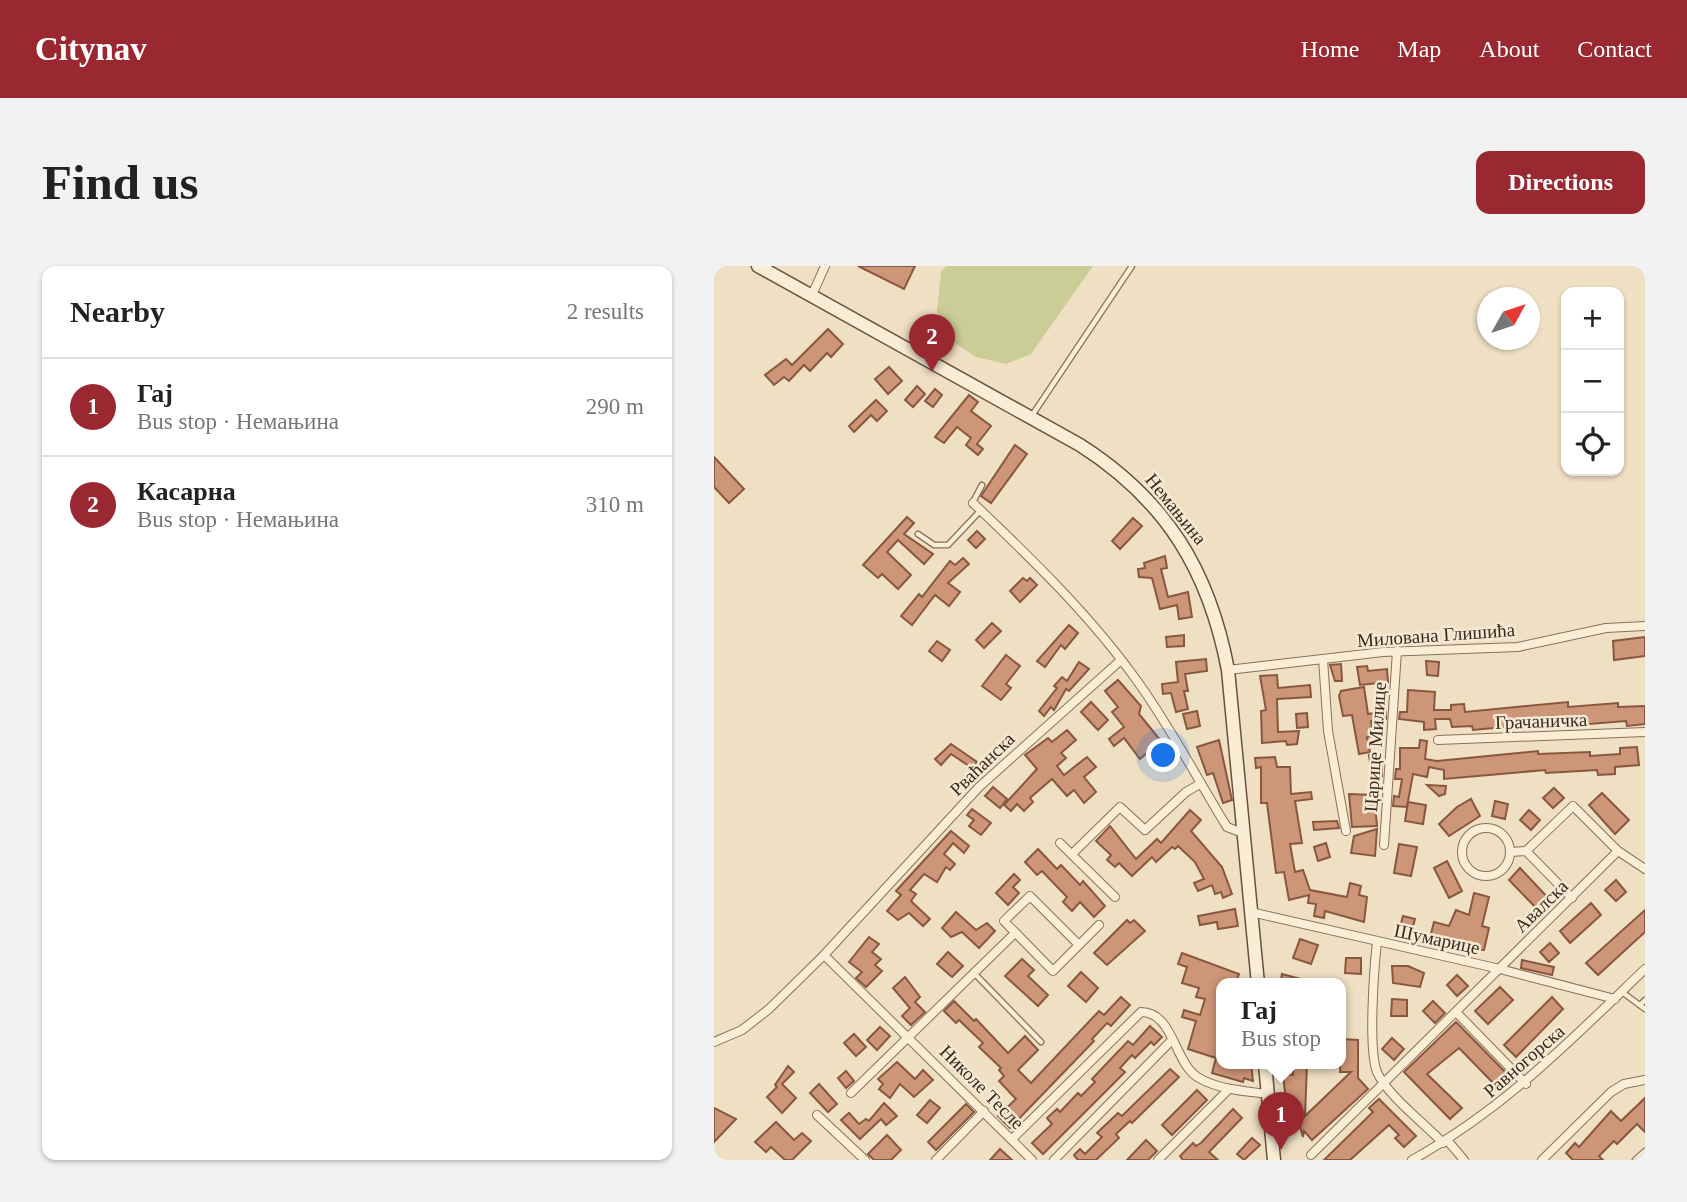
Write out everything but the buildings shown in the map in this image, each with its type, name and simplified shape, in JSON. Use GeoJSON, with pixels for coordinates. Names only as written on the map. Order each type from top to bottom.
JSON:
{"type":"FeatureCollection","features":[{"type":"Feature","properties":{"kind":"street","name":"Немањина"},"geometry":{"type":"LineString","coordinates":[[758,266],[1114,468],[1160,514],[1190,555],[1208,592],[1221,631],[1228,670],[1257,978]]}},
{"type":"Feature","properties":{"kind":"street"},"geometry":{"type":"LineString","coordinates":[[812,295],[825,266]]}},
{"type":"Feature","properties":{"kind":"street"},"geometry":{"type":"LineString","coordinates":[[973,503],[1051,580],[1121,660],[1141,686],[1227,827],[1243,833]]}},
{"type":"Feature","properties":{"kind":"street","name":"Милована Глишића"},"geometry":{"type":"LineString","coordinates":[[1228,670],[1397,651],[1518,647],[1606,628],[1645,626]]}},
{"type":"Feature","properties":{"kind":"street","name":"Царице Милице"},"geometry":{"type":"LineString","coordinates":[[1384,845],[1397,651]]}},
{"type":"Feature","properties":{"kind":"street"},"geometry":{"type":"LineString","coordinates":[[1323,659],[1328,731],[1346,831]]}},
{"type":"Feature","properties":{"kind":"street","name":"Рваћанска"},"geometry":{"type":"LineString","coordinates":[[714,1042],[756,1020],[824,955],[979,787],[1121,660]]}},
{"type":"Feature","properties":{"kind":"street","name":"Грачаничка"},"geometry":{"type":"LineString","coordinates":[[1438,740],[1645,732]]}},
{"type":"Feature","properties":{"kind":"street"},"geometry":{"type":"LineString","coordinates":[[1072,854],[1120,807],[1144,830],[1186,792],[1200,784]]}},
{"type":"Feature","properties":{"kind":"street"},"geometry":{"type":"LineString","coordinates":[[1510,852],[1526,851],[1573,806],[1618,851],[1645,869]]}},
{"type":"Feature","properties":{"kind":"street"},"geometry":{"type":"LineString","coordinates":[[1486,828],[1506,838],[1510,852],[1500,871],[1486,876],[1467,866],[1462,852],[1472,832],[1486,828]]}},
{"type":"Feature","properties":{"kind":"street"},"geometry":{"type":"LineString","coordinates":[[1060,843],[1115,897]]}},
{"type":"Feature","properties":{"kind":"street"},"geometry":{"type":"LineString","coordinates":[[1526,851],[1572,898]]}},
{"type":"Feature","properties":{"kind":"street","name":"Авалска"},"geometry":{"type":"LineString","coordinates":[[1311,1155],[1618,851]]}},
{"type":"Feature","properties":{"kind":"street"},"geometry":{"type":"LineString","coordinates":[[1079,945],[1030,896],[1004,921],[1053,971],[1079,945],[1099,925]]}},
{"type":"Feature","properties":{"kind":"street","name":"Шумарице"},"geometry":{"type":"LineString","coordinates":[[1251,912],[1500,969],[1615,999]]}},
{"type":"Feature","properties":{"kind":"street"},"geometry":{"type":"LineString","coordinates":[[851,1093],[1015,933]]}},
{"type":"Feature","properties":{"kind":"street"},"geometry":{"type":"LineString","coordinates":[[1377,942],[1373,1052],[1376,1070],[1385,1083],[1464,1160]]}},
{"type":"Feature","properties":{"kind":"street","name":"Николе Тесле"},"geometry":{"type":"LineString","coordinates":[[824,955],[1032,1160]]}},
{"type":"Feature","properties":{"kind":"street","name":"Равногорска"},"geometry":{"type":"LineString","coordinates":[[1412,1160],[1445,1142],[1526,1083],[1645,969]]}},
{"type":"Feature","properties":{"kind":"street"},"geometry":{"type":"LineString","coordinates":[[1456,1012],[1526,1083]]}},
{"type":"Feature","properties":{"kind":"street"},"geometry":{"type":"LineString","coordinates":[[1012,1139],[1139,1013],[1155,1015],[1194,1074],[1229,1089],[1268,1094]]}},
{"type":"Feature","properties":{"kind":"street"},"geometry":{"type":"LineString","coordinates":[[1054,1160],[1172,1040]]}},
{"type":"Feature","properties":{"kind":"street"},"geometry":{"type":"LineString","coordinates":[[1266,1069],[1273,1159]]}},
{"type":"Feature","properties":{"kind":"street"},"geometry":{"type":"LineString","coordinates":[[1542,1160],[1611,1092],[1625,1084],[1645,1080]]}},
{"type":"Feature","properties":{"kind":"street"},"geometry":{"type":"LineString","coordinates":[[1158,1160],[1229,1089]]}},
{"type":"Feature","properties":{"kind":"street"},"geometry":{"type":"LineString","coordinates":[[936,1160],[984,1111]]}},
{"type":"Feature","properties":{"kind":"street"},"geometry":{"type":"LineString","coordinates":[[817,1115],[865,1160]]}},
{"type":"Feature","properties":{"kind":"lane"},"geometry":{"type":"LineString","coordinates":[[1030,418],[1132,266]]}},
{"type":"Feature","properties":{"kind":"lane"},"geometry":{"type":"LineString","coordinates":[[973,503],[973,497],[982,485]]}},
{"type":"Feature","properties":{"kind":"lane"},"geometry":{"type":"LineString","coordinates":[[918,534],[934,545],[948,545],[981,510]]}},
{"type":"Feature","properties":{"kind":"lane"},"geometry":{"type":"LineString","coordinates":[[974,973],[1041,1042]]}},
{"type":"Feature","properties":{"kind":"lane"},"geometry":{"type":"LineString","coordinates":[[1622,992],[1645,1009]]}},
{"type":"Feature","properties":{"kind":"lane"},"geometry":{"type":"LineString","coordinates":[[1640,1005],[1645,1000]]}},
{"type":"Feature","properties":{"kind":"lane"},"geometry":{"type":"LineString","coordinates":[[1635,1160],[1645,1151]]}},
{"type":"Feature","properties":{"kind":"green space"},"geometry":{"type":"Polygon","coordinates":[[[946,266],[1093,266],[1031,354],[1006,364],[976,357],[949,339],[937,311],[941,272],[946,266]]]}},
{"type":"Feature","properties":{"kind":"place","name":"Касарна"},"geometry":{"type":"Point","coordinates":[932,372]}},
{"type":"Feature","properties":{"kind":"place","name":"Гај"},"geometry":{"type":"Point","coordinates":[1281,1150]}}]}
